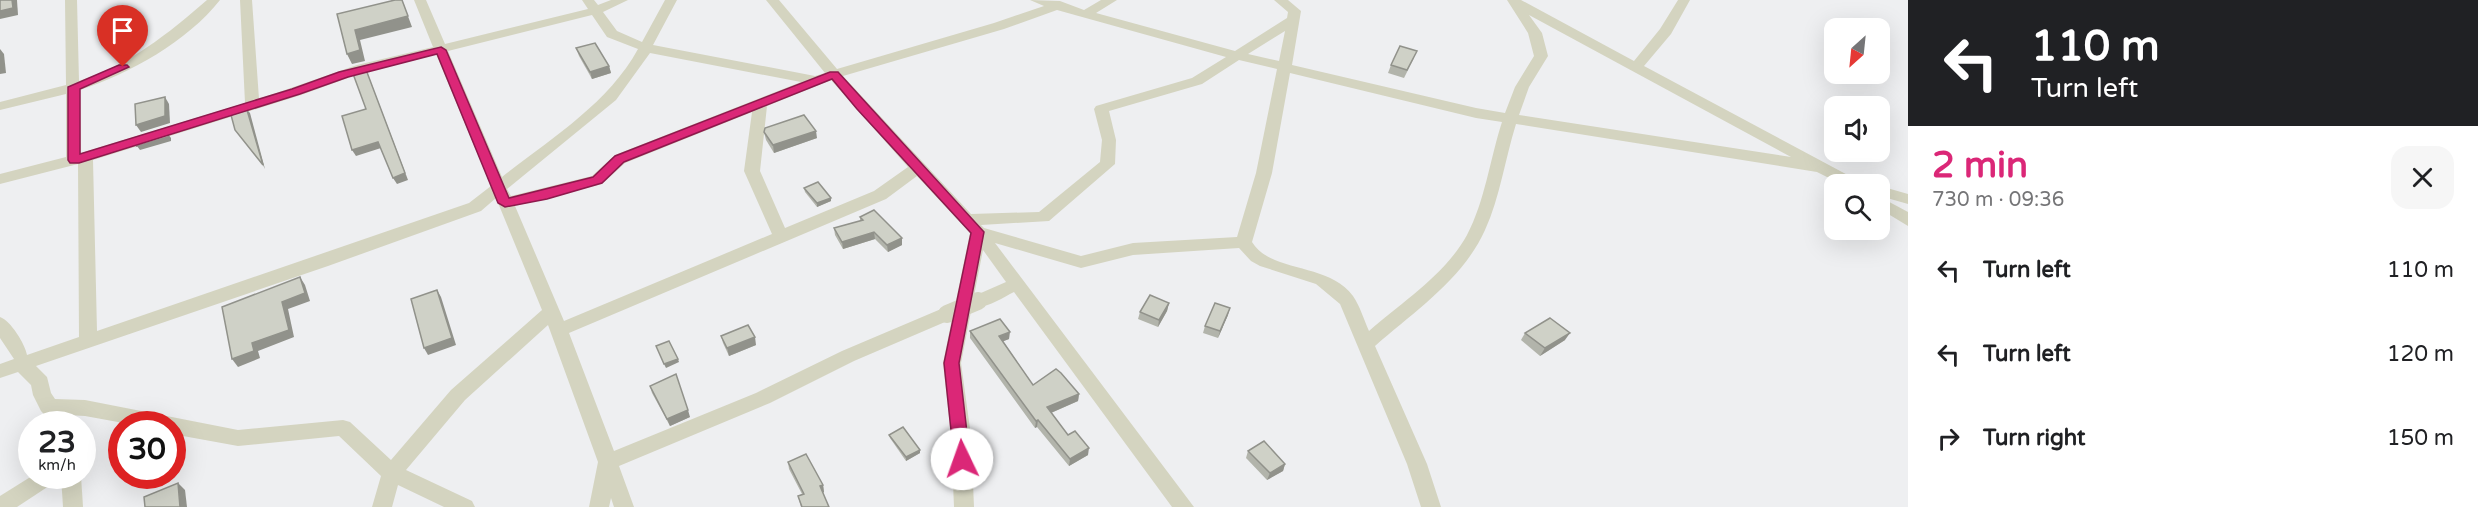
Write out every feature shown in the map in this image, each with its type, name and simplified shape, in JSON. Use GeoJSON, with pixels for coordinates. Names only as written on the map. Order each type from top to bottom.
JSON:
{"type":"FeatureCollection","features":[{"type":"Feature","properties":{"kind":"street"},"geometry":{"type":"LineString","coordinates":[[71,0],[88,340]]}},
{"type":"Feature","properties":{"kind":"street"},"geometry":{"type":"LineString","coordinates":[[0,106],[74,87],[110,74],[168,40],[214,0]]}},
{"type":"Feature","properties":{"kind":"street"},"geometry":{"type":"LineString","coordinates":[[246,0],[252,105]]}},
{"type":"Feature","properties":{"kind":"street"},"geometry":{"type":"LineString","coordinates":[[420,0],[560,330],[624,507]]}},
{"type":"Feature","properties":{"kind":"street"},"geometry":{"type":"LineString","coordinates":[[0,179],[79,159],[363,68],[441,50],[591,6],[622,0]]}},
{"type":"Feature","properties":{"kind":"street"},"geometry":{"type":"LineString","coordinates":[[502,196],[611,97],[626,80],[671,0]]}},
{"type":"Feature","properties":{"kind":"street"},"geometry":{"type":"LineString","coordinates":[[772,0],[917,168],[972,226],[1184,507]]}},
{"type":"Feature","properties":{"kind":"street"},"geometry":{"type":"LineString","coordinates":[[1036,0],[1061,3],[1085,14],[1237,56],[1435,104],[1820,167]]}},
{"type":"Feature","properties":{"kind":"street"},"geometry":{"type":"LineString","coordinates":[[1085,14],[1111,0]]}},
{"type":"Feature","properties":{"kind":"street"},"geometry":{"type":"LineString","coordinates":[[1280,0],[1295,11],[1264,172],[1244,242],[1248,251],[1259,258],[1318,279],[1336,288],[1347,301],[1418,464],[1431,507]]}},
{"type":"Feature","properties":{"kind":"street"},"geometry":{"type":"LineString","coordinates":[[1636,66],[1666,31],[1684,0]]}},
{"type":"Feature","properties":{"kind":"street"},"geometry":{"type":"LineString","coordinates":[[1513,1],[1834,174]]}},
{"type":"Feature","properties":{"kind":"street"},"geometry":{"type":"LineString","coordinates":[[1365,344],[1435,286],[1457,262],[1480,222],[1522,87],[1542,52],[1535,33],[1513,1]]}},
{"type":"Feature","properties":{"kind":"street"},"geometry":{"type":"LineString","coordinates":[[0,371],[26,365],[88,340],[322,262],[465,211],[483,202],[502,196],[547,194],[597,180],[620,159],[834,74],[1061,3]]}},
{"type":"Feature","properties":{"kind":"street"},"geometry":{"type":"LineString","coordinates":[[591,6],[612,34],[646,48],[817,81]]}},
{"type":"Feature","properties":{"kind":"street"},"geometry":{"type":"LineString","coordinates":[[972,226],[1043,217],[1107,164],[1109,140],[1101,109],[1197,81],[1293,20]]}},
{"type":"Feature","properties":{"kind":"street"},"geometry":{"type":"LineString","coordinates":[[760,103],[752,171],[781,237]]}},
{"type":"Feature","properties":{"kind":"street"},"geometry":{"type":"LineString","coordinates":[[560,330],[880,195],[917,168]]}},
{"type":"Feature","properties":{"kind":"street"},"geometry":{"type":"LineString","coordinates":[[1890,194],[1908,199]]}},
{"type":"Feature","properties":{"kind":"street"},"geometry":{"type":"LineString","coordinates":[[1890,208],[1908,220]]}},
{"type":"Feature","properties":{"kind":"street"},"geometry":{"type":"LineString","coordinates":[[972,226],[1081,262],[1133,249],[1244,242]]}},
{"type":"Feature","properties":{"kind":"street"},"geometry":{"type":"LineString","coordinates":[[964,507],[961,436],[952,363],[972,226]]}},
{"type":"Feature","properties":{"kind":"street"},"geometry":{"type":"LineString","coordinates":[[608,462],[763,398],[848,356],[1017,284]]}},
{"type":"Feature","properties":{"kind":"street"},"geometry":{"type":"LineString","coordinates":[[382,507],[392,473],[458,394],[552,312]]}},
{"type":"Feature","properties":{"kind":"street"},"geometry":{"type":"LineString","coordinates":[[0,324],[26,365],[40,382],[42,395],[52,411]]}},
{"type":"Feature","properties":{"kind":"street"},"geometry":{"type":"LineString","coordinates":[[48,406],[85,408],[108,413]]}},
{"type":"Feature","properties":{"kind":"street"},"geometry":{"type":"LineString","coordinates":[[186,429],[238,438],[343,428],[392,473],[465,507]]}},
{"type":"Feature","properties":{"kind":"street"},"geometry":{"type":"LineString","coordinates":[[598,507],[608,462]]}},
{"type":"Feature","properties":{"kind":"street"},"geometry":{"type":"LineString","coordinates":[[0,507],[28,489]]}},
{"type":"Feature","properties":{"kind":"street"},"geometry":{"type":"LineString","coordinates":[[72,489],[73,507]]}},
{"type":"Feature","properties":{"kind":"building"},"geometry":{"type":"Polygon","coordinates":[[[0,0],[12,0],[13,8],[0,11],[0,0]]]}},
{"type":"Feature","properties":{"kind":"building"},"geometry":{"type":"Polygon","coordinates":[[[402,0],[408,16],[355,30],[360,50],[347,54],[337,14],[402,0]]]}},
{"type":"Feature","properties":{"kind":"building"},"geometry":{"type":"Polygon","coordinates":[[[595,43],[609,66],[590,72],[576,48],[595,43]]]}},
{"type":"Feature","properties":{"kind":"building"},"geometry":{"type":"Polygon","coordinates":[[[1400,46],[1417,51],[1407,70],[1391,65],[1400,46]]]}},
{"type":"Feature","properties":{"kind":"building"},"geometry":{"type":"Polygon","coordinates":[[[365,67],[405,173],[393,178],[378,142],[352,150],[342,116],[366,109],[352,71],[365,67]]]}},
{"type":"Feature","properties":{"kind":"building"},"geometry":{"type":"Polygon","coordinates":[[[165,97],[165,116],[136,125],[135,104],[165,97]]]}},
{"type":"Feature","properties":{"kind":"building"},"geometry":{"type":"Polygon","coordinates":[[[247,110],[263,165],[235,130],[231,115],[247,110]]]}},
{"type":"Feature","properties":{"kind":"building"},"geometry":{"type":"Polygon","coordinates":[[[804,115],[816,131],[773,145],[764,132],[765,128],[804,115]]]}},
{"type":"Feature","properties":{"kind":"building"},"geometry":{"type":"Polygon","coordinates":[[[168,134],[168,137],[137,146],[138,144],[168,134]]]}},
{"type":"Feature","properties":{"kind":"building"},"geometry":{"type":"Polygon","coordinates":[[[818,182],[831,198],[817,203],[804,188],[818,182]]]}},
{"type":"Feature","properties":{"kind":"building"},"geometry":{"type":"Polygon","coordinates":[[[874,210],[902,238],[887,245],[874,232],[842,242],[834,228],[863,220],[860,217],[874,210]]]}},
{"type":"Feature","properties":{"kind":"building"},"geometry":{"type":"Polygon","coordinates":[[[300,277],[305,293],[282,302],[289,330],[252,343],[254,351],[232,359],[222,307],[300,277]]]}},
{"type":"Feature","properties":{"kind":"building"},"geometry":{"type":"Polygon","coordinates":[[[437,290],[452,338],[424,348],[411,299],[437,290]]]}},
{"type":"Feature","properties":{"kind":"building"},"geometry":{"type":"Polygon","coordinates":[[[1150,295],[1169,303],[1159,320],[1140,312],[1150,295]]]}},
{"type":"Feature","properties":{"kind":"building"},"geometry":{"type":"Polygon","coordinates":[[[1215,303],[1230,308],[1220,331],[1205,326],[1215,303]]]}},
{"type":"Feature","properties":{"kind":"building"},"geometry":{"type":"Polygon","coordinates":[[[1550,318],[1570,333],[1545,348],[1525,333],[1550,318]]]}},
{"type":"Feature","properties":{"kind":"building"},"geometry":{"type":"Polygon","coordinates":[[[1000,319],[1010,332],[999,336],[1033,385],[1056,369],[1079,394],[1047,407],[1068,435],[1075,431],[1089,448],[1070,459],[1038,420],[1036,421],[970,331],[1000,319]]]}},
{"type":"Feature","properties":{"kind":"building"},"geometry":{"type":"Polygon","coordinates":[[[748,325],[755,337],[727,348],[721,336],[748,325]]]}},
{"type":"Feature","properties":{"kind":"building"},"geometry":{"type":"Polygon","coordinates":[[[669,341],[678,359],[664,364],[656,346],[669,341]]]}},
{"type":"Feature","properties":{"kind":"building"},"geometry":{"type":"Polygon","coordinates":[[[676,374],[688,410],[667,419],[650,386],[676,374]]]}},
{"type":"Feature","properties":{"kind":"building"},"geometry":{"type":"Polygon","coordinates":[[[903,427],[920,450],[906,457],[889,435],[903,427]]]}},
{"type":"Feature","properties":{"kind":"building"},"geometry":{"type":"Polygon","coordinates":[[[1264,441],[1285,464],[1270,473],[1248,451],[1264,441]]]}},
{"type":"Feature","properties":{"kind":"building"},"geometry":{"type":"Polygon","coordinates":[[[806,454],[823,485],[820,486],[829,507],[802,507],[798,496],[804,494],[788,462],[806,454]]]}},
{"type":"Feature","properties":{"kind":"building"},"geometry":{"type":"Polygon","coordinates":[[[163,489],[178,489],[180,507],[145,507],[144,497],[163,489]]]}},
{"type":"Feature","properties":{"kind":"route"},"geometry":{"type":"LineString","coordinates":[[123,67],[74,87],[74,160],[296,92],[363,68],[441,50],[505,203],[597,180],[620,159],[834,74],[861,107],[978,232],[952,363],[962,459]]}}]}
